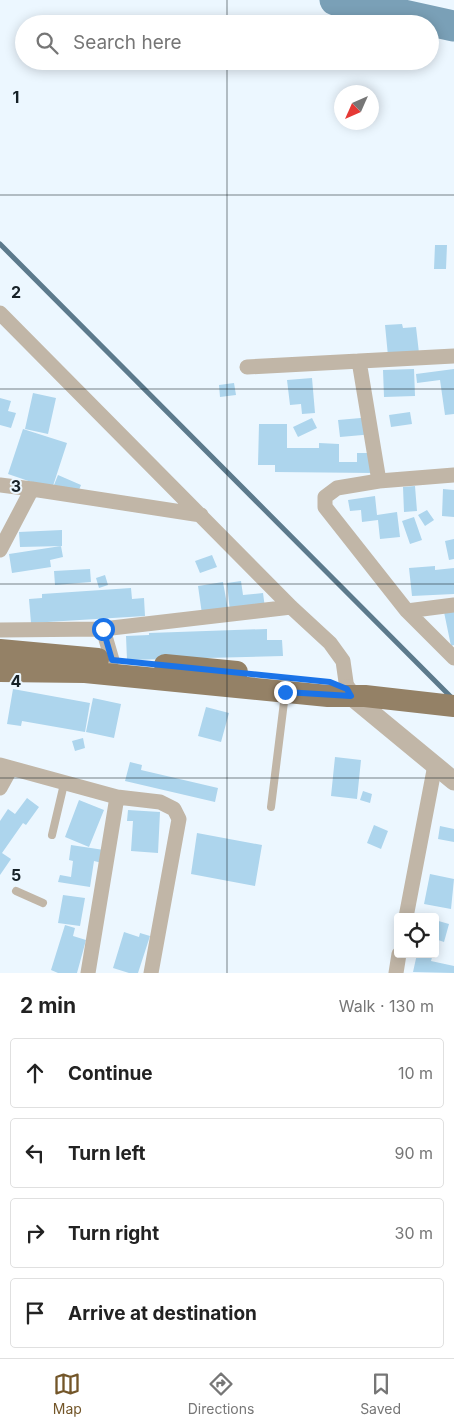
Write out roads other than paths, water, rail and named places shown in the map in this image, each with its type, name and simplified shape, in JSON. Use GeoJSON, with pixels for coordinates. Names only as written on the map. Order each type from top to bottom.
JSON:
{"type":"FeatureCollection","features":[{"type":"Feature","properties":{"kind":"main road"},"geometry":{"type":"LineString","coordinates":[[0,650],[330,682],[361,695]]}},
{"type":"Feature","properties":{"kind":"main road"},"geometry":{"type":"LineString","coordinates":[[0,671],[85,672],[285,692],[361,695],[454,706]]}},
{"type":"Feature","properties":{"kind":"street"},"geometry":{"type":"LineString","coordinates":[[0,313],[291,607],[330,643],[343,661],[361,695],[434,765],[454,781]]}},
{"type":"Feature","properties":{"kind":"street"},"geometry":{"type":"LineString","coordinates":[[247,367],[454,356]]}},
{"type":"Feature","properties":{"kind":"street"},"geometry":{"type":"LineString","coordinates":[[359,361],[379,481]]}},
{"type":"Feature","properties":{"kind":"street"},"geometry":{"type":"LineString","coordinates":[[454,475],[379,481],[336,488],[325,497],[325,507],[407,611],[454,658]]}},
{"type":"Feature","properties":{"kind":"street"},"geometry":{"type":"LineString","coordinates":[[0,486],[32,489],[201,515]]}},
{"type":"Feature","properties":{"kind":"street"},"geometry":{"type":"LineString","coordinates":[[0,550],[32,489]]}},
{"type":"Feature","properties":{"kind":"street"},"geometry":{"type":"LineString","coordinates":[[407,611],[454,605]]}},
{"type":"Feature","properties":{"kind":"street"},"geometry":{"type":"LineString","coordinates":[[0,630],[103,629],[291,607]]}},
{"type":"Feature","properties":{"kind":"street"},"geometry":{"type":"LineString","coordinates":[[103,629],[112,660]]}},
{"type":"Feature","properties":{"kind":"street"},"geometry":{"type":"LineString","coordinates":[[407,913],[434,765]]}},
{"type":"Feature","properties":{"kind":"street"},"geometry":{"type":"LineString","coordinates":[[0,788],[6,767],[117,797],[160,802],[174,809],[179,819],[152,973]]}},
{"type":"Feature","properties":{"kind":"street"},"geometry":{"type":"LineString","coordinates":[[88,973],[117,797]]}},
{"type":"Feature","properties":{"kind":"street"},"geometry":{"type":"LineString","coordinates":[[396,973],[399,958]]}},
{"type":"Feature","properties":{"kind":"lane"},"geometry":{"type":"LineString","coordinates":[[272,807],[285,692]]}},
{"type":"Feature","properties":{"kind":"lane"},"geometry":{"type":"LineString","coordinates":[[52,835],[64,784]]}},
{"type":"Feature","properties":{"kind":"lane"},"geometry":{"type":"LineString","coordinates":[[16,890],[43,903]]}},
{"type":"Feature","properties":{"kind":"waterway"},"geometry":{"type":"LineString","coordinates":[[335,0],[404,15]]}},
{"type":"Feature","properties":{"kind":"waterway"},"geometry":{"type":"LineString","coordinates":[[439,23],[454,26]]}},
{"type":"Feature","properties":{"kind":"waterway"},"geometry":{"type":"LineString","coordinates":[[0,244],[452,698]]}}]}
